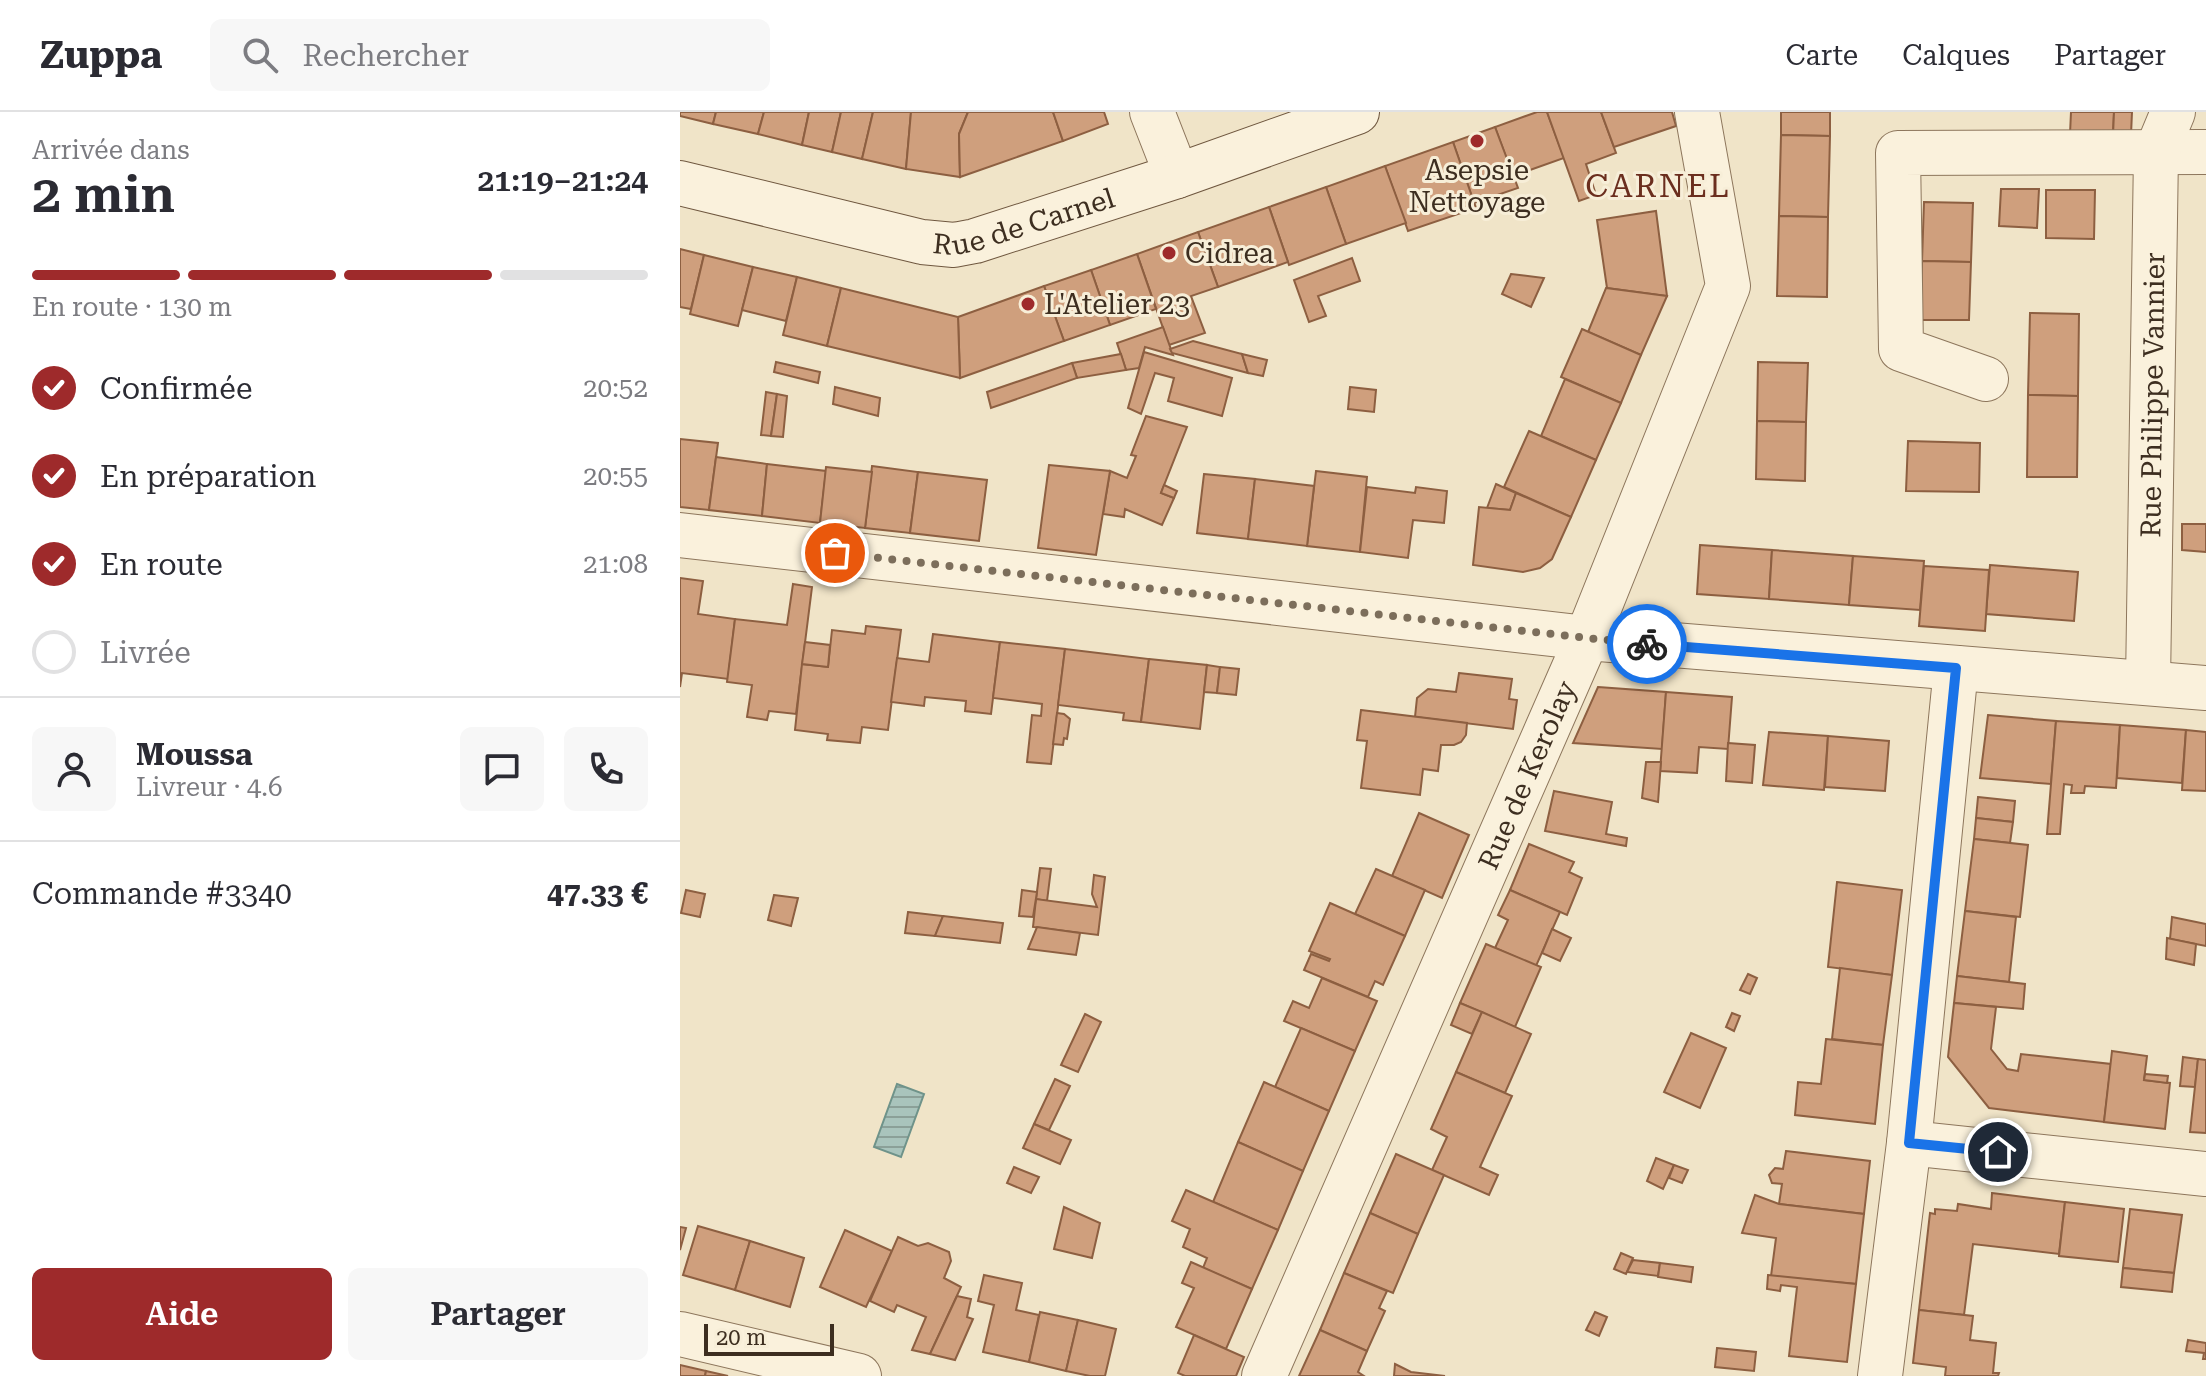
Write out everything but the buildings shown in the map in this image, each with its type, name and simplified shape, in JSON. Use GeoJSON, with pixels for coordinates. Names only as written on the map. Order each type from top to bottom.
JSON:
{"type":"FeatureCollection","features":[{"type":"Feature","properties":{"kind":"street"},"geometry":{"type":"LineString","coordinates":[[1152,112],[1177,176]]}},
{"type":"Feature","properties":{"kind":"street","name":"Rue de Carnel"},"geometry":{"type":"LineString","coordinates":[[680,183],[922,242],[954,245],[1177,176],[1357,112]]}},
{"type":"Feature","properties":{"kind":"street","name":"Rue de Kerolay"},"geometry":{"type":"LineString","coordinates":[[1264,1376],[1587,638],[1728,286],[1697,112]]}},
{"type":"Feature","properties":{"kind":"street","name":"Rue Philippe Vannier"},"geometry":{"type":"LineString","coordinates":[[2148,683],[2156,153],[2173,112]]}},
{"type":"Feature","properties":{"kind":"street"},"geometry":{"type":"LineString","coordinates":[[1986,379],[1901,349],[1898,153],[2206,152]]}},
{"type":"Feature","properties":{"kind":"street"},"geometry":{"type":"LineString","coordinates":[[680,535],[1587,638],[2206,688]]}},
{"type":"Feature","properties":{"kind":"street"},"geometry":{"type":"LineString","coordinates":[[1880,1376],[1909,1143],[1956,668]]}},
{"type":"Feature","properties":{"kind":"street"},"geometry":{"type":"LineString","coordinates":[[1909,1143],[2206,1174]]}},
{"type":"Feature","properties":{"kind":"street"},"geometry":{"type":"LineString","coordinates":[[680,1334],[859,1376]]}},
{"type":"Feature","properties":{"kind":"water"},"geometry":{"type":"Polygon","coordinates":[[[897,1084],[924,1094],[901,1157],[874,1147],[897,1084]]]}},
{"type":"Feature","properties":{"kind":"way so far"},"geometry":{"type":"LineString","coordinates":[[835,553],[1647,644]]}},
{"type":"Feature","properties":{"kind":"place","name":"Asepsie Nettoyage"},"geometry":{"type":"Point","coordinates":[1477,141]}},
{"type":"Feature","properties":{"kind":"place","name":"Cidrea"},"geometry":{"type":"Point","coordinates":[1169,253]}},
{"type":"Feature","properties":{"kind":"place","name":"L'Atelier 23"},"geometry":{"type":"Point","coordinates":[1028,304]}},
{"type":"Feature","properties":{"kind":"district","name":"CARNEL"},"geometry":{"type":"Point","coordinates":[1658,186]}},
{"type":"Feature","properties":{"kind":"route"},"geometry":{"type":"LineString","coordinates":[[1647,644],[1956,668],[1909,1143],[1998,1152]]}}]}
